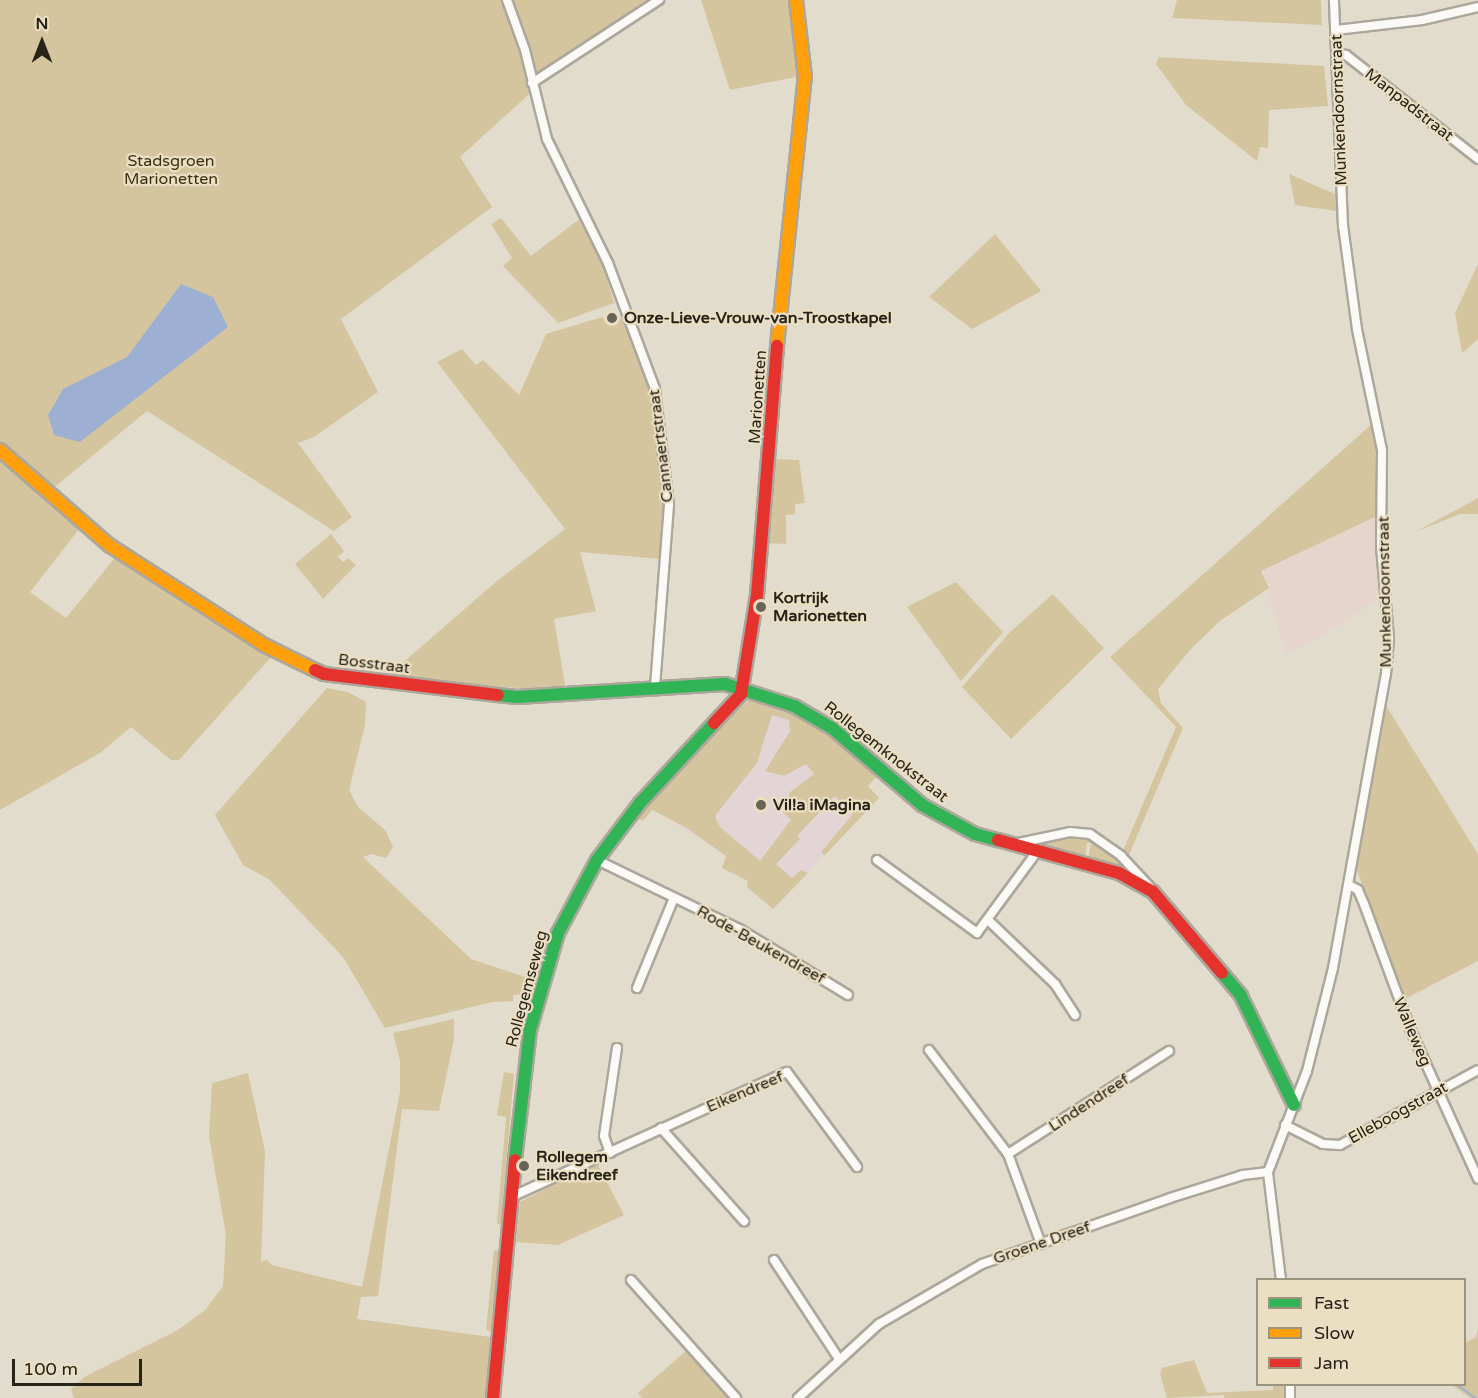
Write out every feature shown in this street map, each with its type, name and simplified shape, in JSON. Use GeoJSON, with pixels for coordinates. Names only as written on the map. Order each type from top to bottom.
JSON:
{"type":"FeatureCollection","features":[{"type":"Feature","properties":{"kind":"street","name":"Cannaertstraat"},"geometry":{"type":"LineString","coordinates":[[507,0],[547,139],[608,263],[655,389],[669,505],[655,689]]}},
{"type":"Feature","properties":{"kind":"street"},"geometry":{"type":"LineString","coordinates":[[532,83],[659,0]]}},
{"type":"Feature","properties":{"kind":"street","name":"Marionetten"},"geometry":{"type":"LineString","coordinates":[[742,688],[758,595],[774,414],[780,292],[800,151],[806,61],[796,0]]}},
{"type":"Feature","properties":{"kind":"street","name":"Munkendoornstraat"},"geometry":{"type":"LineString","coordinates":[[1281,1278],[1268,1172],[1316,1040],[1349,885],[1363,787],[1386,674],[1389,638],[1381,547],[1383,467],[1357,329],[1343,226],[1339,54],[1334,0]]}},
{"type":"Feature","properties":{"kind":"street"},"geometry":{"type":"LineString","coordinates":[[1336,30],[1414,21],[1478,7]]}},
{"type":"Feature","properties":{"kind":"street","name":"Manpadstraat"},"geometry":{"type":"LineString","coordinates":[[1339,54],[1346,55],[1478,159]]}},
{"type":"Feature","properties":{"kind":"street","name":"Bosstraat"},"geometry":{"type":"LineString","coordinates":[[0,450],[75,520],[109,545],[264,645],[324,674],[517,696],[725,684],[742,688]]}},
{"type":"Feature","properties":{"kind":"street","name":"Rollegemknokstraat"},"geometry":{"type":"LineString","coordinates":[[742,688],[815,717],[922,805],[975,834],[1008,846],[1119,873],[1154,892]]}},
{"type":"Feature","properties":{"kind":"street","name":"Rollegemseweg"},"geometry":{"type":"LineString","coordinates":[[493,1398],[511,1197],[530,1030],[558,933],[597,860],[677,759],[730,711],[742,688]]}},
{"type":"Feature","properties":{"kind":"street","name":"Rollegemknokstraat"},"geometry":{"type":"LineString","coordinates":[[1008,846],[1070,832],[1090,834],[1121,856],[1154,892],[1240,996],[1294,1104]]}},
{"type":"Feature","properties":{"kind":"street"},"geometry":{"type":"LineString","coordinates":[[878,860],[977,933],[1036,853]]}},
{"type":"Feature","properties":{"kind":"street","name":"Rode-Beukendreef"},"geometry":{"type":"LineString","coordinates":[[597,860],[741,930],[848,995]]}},
{"type":"Feature","properties":{"kind":"street","name":"Walleweg"},"geometry":{"type":"LineString","coordinates":[[1349,885],[1355,886],[1364,904],[1437,1090],[1478,1179]]}},
{"type":"Feature","properties":{"kind":"street"},"geometry":{"type":"LineString","coordinates":[[637,988],[674,897]]}},
{"type":"Feature","properties":{"kind":"street"},"geometry":{"type":"LineString","coordinates":[[988,920],[1055,984],[1075,1016]]}},
{"type":"Feature","properties":{"kind":"street"},"geometry":{"type":"LineString","coordinates":[[610,1153],[604,1136],[617,1048]]}},
{"type":"Feature","properties":{"kind":"street"},"geometry":{"type":"LineString","coordinates":[[929,1050],[1008,1154],[1041,1244]]}},
{"type":"Feature","properties":{"kind":"street","name":"Lindendreef"},"geometry":{"type":"LineString","coordinates":[[1008,1154],[1169,1051]]}},
{"type":"Feature","properties":{"kind":"street","name":"Elleboogstraat"},"geometry":{"type":"LineString","coordinates":[[1285,1125],[1331,1146],[1359,1136],[1437,1090],[1478,1070]]}},
{"type":"Feature","properties":{"kind":"street","name":"Eikendreef"},"geometry":{"type":"LineString","coordinates":[[511,1197],[787,1071],[857,1167]]}},
{"type":"Feature","properties":{"kind":"street"},"geometry":{"type":"LineString","coordinates":[[661,1128],[744,1221]]}},
{"type":"Feature","properties":{"kind":"street","name":"Groene Dreef"},"geometry":{"type":"LineString","coordinates":[[798,1398],[838,1359],[879,1324],[921,1296],[982,1264],[1180,1195],[1243,1175],[1268,1172]]}},
{"type":"Feature","properties":{"kind":"street"},"geometry":{"type":"LineString","coordinates":[[774,1260],[838,1359]]}},
{"type":"Feature","properties":{"kind":"street"},"geometry":{"type":"LineString","coordinates":[[631,1280],[736,1398]]}},
{"type":"Feature","properties":{"kind":"shaded area"},"geometry":{"type":"Polygon","coordinates":[[[1379,515],[1376,545],[1381,597],[1311,643],[1286,654],[1261,571],[1379,515]]]}},
{"type":"Feature","properties":{"kind":"shaded area","name":"Vil!a iMagina"},"geometry":{"type":"Polygon","coordinates":[[[748,701],[762,701],[878,775],[868,786],[879,798],[773,909],[747,887],[748,881],[722,868],[726,856],[674,823],[692,751],[748,701]]]}},
{"type":"Feature","properties":{"kind":"green space","name":"Stadsgroen Marionetten"},"geometry":{"type":"Polygon","coordinates":[[[0,0],[650,0],[555,66],[527,96],[460,157],[492,207],[341,319],[378,392],[314,437],[298,443],[352,517],[334,531],[147,411],[51,490],[80,528],[30,592],[66,618],[117,555],[271,657],[179,760],[171,760],[131,727],[100,753],[0,810],[0,0]]]}},
{"type":"Feature","properties":{"kind":"green space"},"geometry":{"type":"Polygon","coordinates":[[[701,0],[790,0],[801,76],[730,90],[701,0]]]}},
{"type":"Feature","properties":{"kind":"green space"},"geometry":{"type":"Polygon","coordinates":[[[1177,0],[1321,0],[1322,25],[1172,18],[1177,0]]]}},
{"type":"Feature","properties":{"kind":"green space"},"geometry":{"type":"Polygon","coordinates":[[[1159,57],[1324,66],[1328,106],[1269,110],[1268,148],[1260,147],[1257,161],[1186,105],[1156,64],[1159,57]]]}},
{"type":"Feature","properties":{"kind":"green space"},"geometry":{"type":"Polygon","coordinates":[[[1289,174],[1337,195],[1336,211],[1295,205],[1289,174]]]}},
{"type":"Feature","properties":{"kind":"green space"},"geometry":{"type":"Polygon","coordinates":[[[582,217],[600,253],[614,303],[558,323],[503,266],[512,258],[491,224],[501,218],[531,256],[582,217]]]}},
{"type":"Feature","properties":{"kind":"green space"},"geometry":{"type":"Polygon","coordinates":[[[995,234],[1041,291],[972,329],[929,297],[995,234]]]}},
{"type":"Feature","properties":{"kind":"green space"},"geometry":{"type":"Polygon","coordinates":[[[1478,264],[1478,339],[1462,353],[1455,313],[1478,264]]]}},
{"type":"Feature","properties":{"kind":"green space"},"geometry":{"type":"Polygon","coordinates":[[[602,317],[614,326],[621,318],[648,376],[664,508],[660,559],[580,552],[596,611],[554,619],[566,691],[384,679],[497,581],[565,529],[437,362],[462,349],[476,365],[483,360],[519,395],[546,334],[602,317]]]}},
{"type":"Feature","properties":{"kind":"green space"},"geometry":{"type":"Polygon","coordinates":[[[1372,424],[1381,480],[1379,515],[1261,571],[1269,588],[1221,620],[1190,650],[1158,689],[1161,703],[1183,728],[1128,857],[1122,853],[1176,727],[1110,657],[1372,424]]]}},
{"type":"Feature","properties":{"kind":"green space"},"geometry":{"type":"Polygon","coordinates":[[[774,459],[799,460],[805,503],[795,504],[795,514],[786,515],[786,544],[767,543],[774,459]]]}},
{"type":"Feature","properties":{"kind":"green space"},"geometry":{"type":"Polygon","coordinates":[[[1478,498],[1478,514],[1460,514],[1415,532],[1478,498]]]}},
{"type":"Feature","properties":{"kind":"green space"},"geometry":{"type":"Polygon","coordinates":[[[331,534],[344,551],[338,557],[343,562],[348,558],[356,565],[323,599],[295,564],[331,534]]]}},
{"type":"Feature","properties":{"kind":"green space"},"geometry":{"type":"Polygon","coordinates":[[[956,582],[1003,632],[961,681],[907,607],[956,582]]]}},
{"type":"Feature","properties":{"kind":"green space"},"geometry":{"type":"Polygon","coordinates":[[[1053,594],[1104,648],[1011,739],[962,687],[1009,633],[1053,594]]]}},
{"type":"Feature","properties":{"kind":"green space"},"geometry":{"type":"Polygon","coordinates":[[[327,688],[348,692],[366,702],[365,725],[349,790],[358,807],[386,831],[393,847],[386,858],[371,854],[363,857],[471,959],[531,979],[527,994],[513,995],[513,1001],[492,1002],[385,1028],[343,957],[270,880],[243,865],[215,815],[327,688]]]}},
{"type":"Feature","properties":{"kind":"green space","name":"Vil!a iMagina"},"geometry":{"type":"Polygon","coordinates":[[[748,701],[762,701],[816,720],[878,775],[868,786],[879,798],[825,855],[821,852],[853,814],[835,796],[797,836],[800,839],[776,864],[792,878],[801,870],[808,873],[773,909],[747,887],[748,881],[722,868],[726,856],[685,827],[652,810],[643,821],[635,817],[692,751],[748,701]],[[772,715],[757,763],[715,816],[719,826],[760,861],[791,820],[783,812],[790,792],[814,774],[806,764],[784,776],[765,771],[790,731],[789,720],[772,715]]]}},
{"type":"Feature","properties":{"kind":"green space"},"geometry":{"type":"Polygon","coordinates":[[[1385,704],[1478,854],[1478,961],[1403,1000],[1357,870],[1366,788],[1385,704]]]}},
{"type":"Feature","properties":{"kind":"green space"},"geometry":{"type":"Polygon","coordinates":[[[1072,834],[1087,836],[1111,851],[1137,877],[1088,859],[1091,843],[1087,843],[1085,858],[1028,842],[1072,834]]]}},
{"type":"Feature","properties":{"kind":"green space"},"geometry":{"type":"Polygon","coordinates":[[[454,1019],[454,1039],[439,1111],[402,1109],[378,1296],[361,1297],[357,1319],[491,1337],[487,1398],[74,1398],[71,1389],[86,1376],[178,1330],[205,1310],[223,1286],[226,1235],[209,1136],[212,1083],[248,1073],[265,1151],[261,1262],[267,1260],[272,1265],[362,1287],[400,1092],[400,1061],[393,1033],[454,1019]]]}},
{"type":"Feature","properties":{"kind":"green space"},"geometry":{"type":"Polygon","coordinates":[[[504,1072],[514,1074],[501,1225],[497,1224],[506,1117],[497,1115],[504,1072]]]}},
{"type":"Feature","properties":{"kind":"green space"},"geometry":{"type":"Polygon","coordinates":[[[597,1163],[624,1215],[558,1245],[516,1242],[520,1202],[597,1163]]]}},
{"type":"Feature","properties":{"kind":"green space"},"geometry":{"type":"Polygon","coordinates":[[[494,1250],[499,1251],[492,1332],[486,1330],[494,1250]]]}},
{"type":"Feature","properties":{"kind":"green space"},"geometry":{"type":"Polygon","coordinates":[[[1478,1328],[1478,1398],[1470,1398],[1453,1386],[1466,1386],[1466,1342],[1476,1337],[1478,1328]]]}},
{"type":"Feature","properties":{"kind":"green space"},"geometry":{"type":"Polygon","coordinates":[[[688,1349],[730,1398],[642,1398],[638,1393],[688,1349]]]}},
{"type":"Feature","properties":{"kind":"green space"},"geometry":{"type":"Polygon","coordinates":[[[1194,1360],[1207,1393],[1273,1390],[1273,1386],[1286,1386],[1285,1398],[1224,1398],[1224,1395],[1167,1398],[1160,1374],[1162,1368],[1194,1360]]]}},
{"type":"Feature","properties":{"kind":"water"},"geometry":{"type":"Polygon","coordinates":[[[181,284],[213,297],[228,327],[80,442],[54,435],[48,415],[63,389],[127,357],[181,284]]]}},
{"type":"Feature","properties":{"kind":"waterway"},"geometry":{"type":"LineString","coordinates":[[1459,1386],[1475,1398]]}},
{"type":"Feature","properties":{"kind":"traffic: fast"},"geometry":{"type":"LineString","coordinates":[[498,695],[517,697],[725,684],[794,706],[832,728],[922,805],[975,834],[998,840]]}},
{"type":"Feature","properties":{"kind":"traffic: fast"},"geometry":{"type":"LineString","coordinates":[[515,1160],[530,1030],[558,933],[597,860],[640,803],[714,723]]}},
{"type":"Feature","properties":{"kind":"traffic: fast"},"geometry":{"type":"LineString","coordinates":[[1222,973],[1241,996],[1294,1105]]}},
{"type":"Feature","properties":{"kind":"traffic: slow"},"geometry":{"type":"LineString","coordinates":[[777,346],[805,77],[796,0]]}},
{"type":"Feature","properties":{"kind":"traffic: slow"},"geometry":{"type":"LineString","coordinates":[[0,450],[109,545],[264,645],[315,670]]}},
{"type":"Feature","properties":{"kind":"traffic: jam"},"geometry":{"type":"LineString","coordinates":[[714,723],[741,694],[757,595],[777,346]]}},
{"type":"Feature","properties":{"kind":"traffic: jam"},"geometry":{"type":"LineString","coordinates":[[315,670],[324,674],[498,695]]}},
{"type":"Feature","properties":{"kind":"traffic: jam"},"geometry":{"type":"LineString","coordinates":[[998,840],[1119,873],[1153,892],[1222,973]]}},
{"type":"Feature","properties":{"kind":"traffic: jam"},"geometry":{"type":"LineString","coordinates":[[493,1398],[515,1160]]}},
{"type":"Feature","properties":{"kind":"place","name":"Onze-Lieve-Vrouw-van-Troostkapel"},"geometry":{"type":"Point","coordinates":[612,318]}},
{"type":"Feature","properties":{"kind":"place","name":"Kortrijk Marionetten"},"geometry":{"type":"Point","coordinates":[761,607]}},
{"type":"Feature","properties":{"kind":"place","name":"Vil!a iMagina"},"geometry":{"type":"Point","coordinates":[761,805]}},
{"type":"Feature","properties":{"kind":"place","name":"Rollegem Eikendreef"},"geometry":{"type":"Point","coordinates":[524,1166]}}]}
